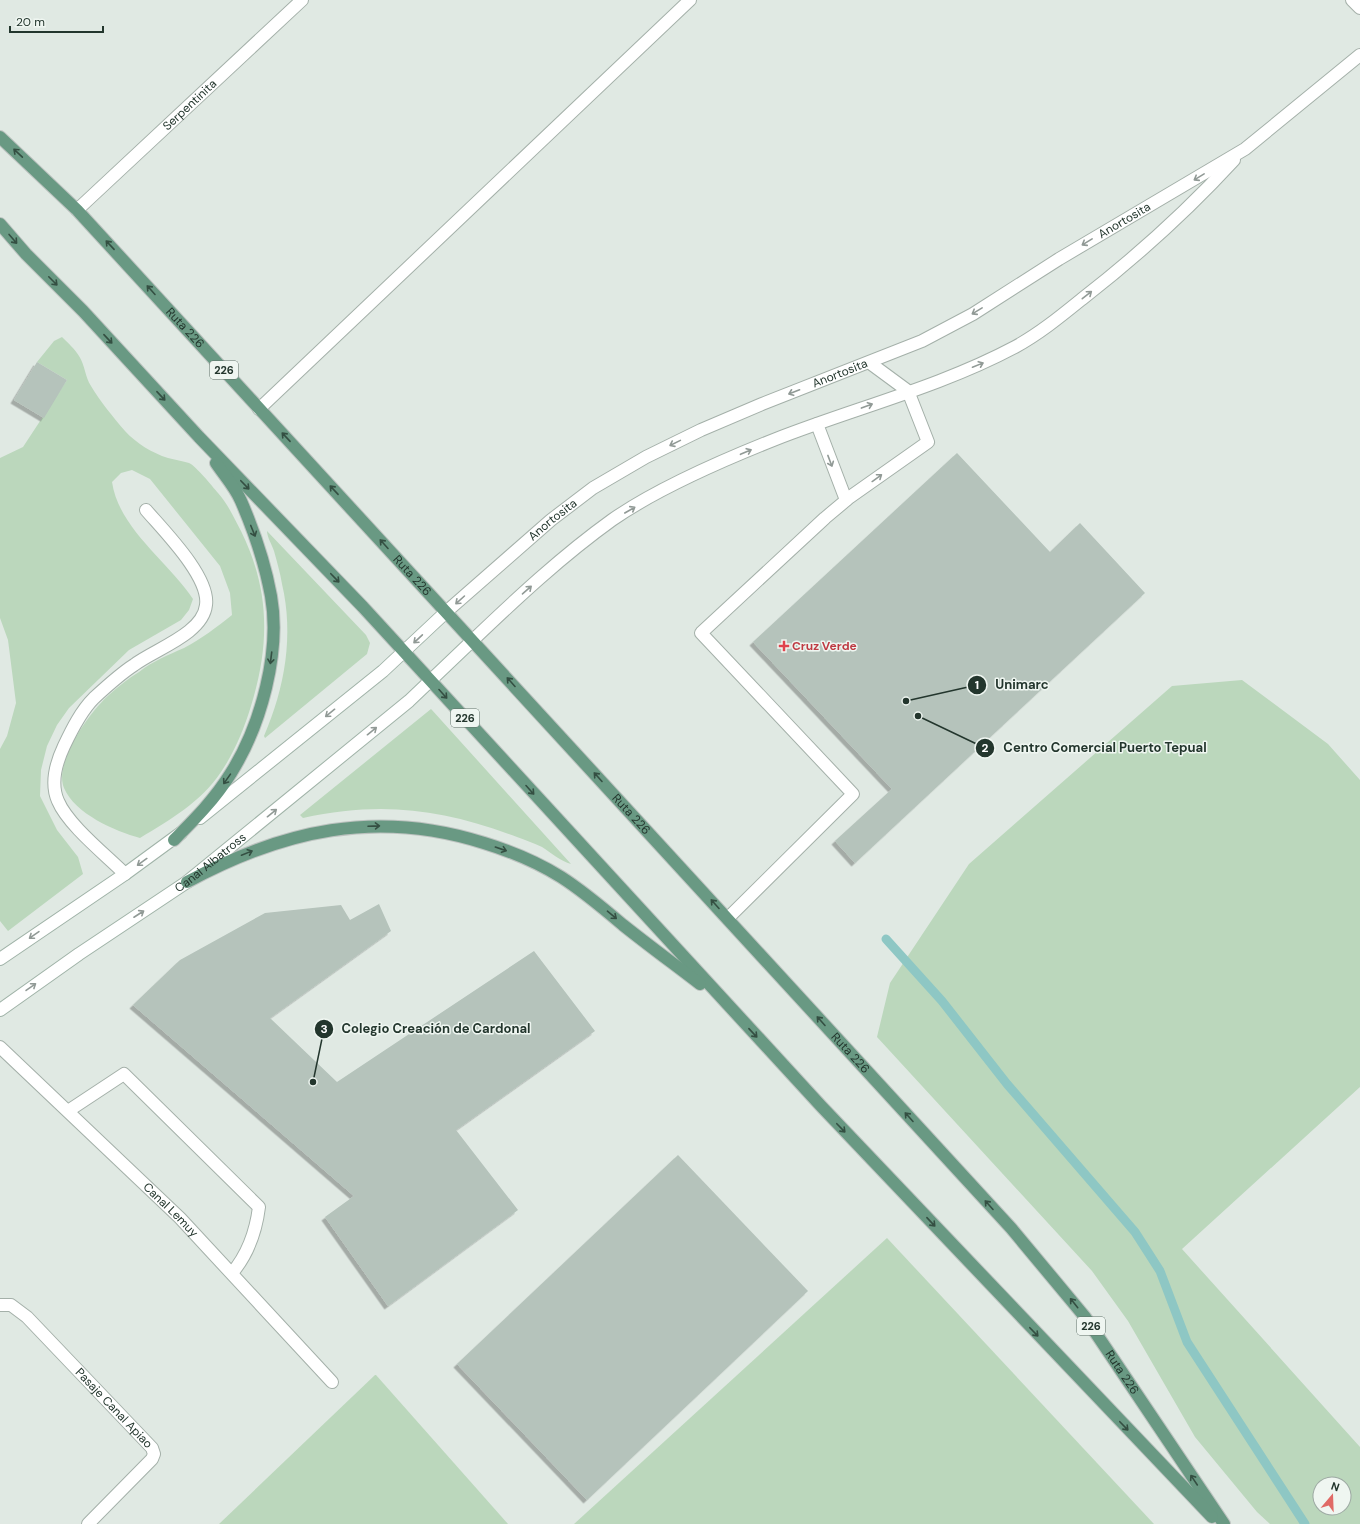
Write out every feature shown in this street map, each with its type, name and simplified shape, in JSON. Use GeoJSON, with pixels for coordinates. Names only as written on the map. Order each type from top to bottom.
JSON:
{"type":"FeatureCollection","features":[{"type":"Feature","properties":{"kind":"main road","name":"Ruta 226"},"geometry":{"type":"LineString","coordinates":[[0,137],[77,210],[728,918],[1048,1270],[1085,1317],[1224,1524]]}},
{"type":"Feature","properties":{"kind":"main road","name":"226"},"geometry":{"type":"LineString","coordinates":[[0,224],[26,254],[83,311],[198,437],[363,607],[726,1004],[1007,1304],[1218,1524]]}},
{"type":"Feature","properties":{"kind":"main road"},"geometry":{"type":"LineString","coordinates":[[174,840],[199,816],[221,788],[241,756],[265,688],[273,647],[271,597],[254,534],[240,499],[198,437]]}},
{"type":"Feature","properties":{"kind":"main road"},"geometry":{"type":"LineString","coordinates":[[187,882],[221,864],[257,849],[294,838],[332,830],[390,826],[446,832],[506,850],[542,866],[562,877],[726,1004]]}},
{"type":"Feature","properties":{"kind":"street","name":"Serpentinita"},"geometry":{"type":"LineString","coordinates":[[77,210],[302,0]]}},
{"type":"Feature","properties":{"kind":"street"},"geometry":{"type":"LineString","coordinates":[[259,409],[690,0]]}},
{"type":"Feature","properties":{"kind":"street","name":"Anortosita"},"geometry":{"type":"LineString","coordinates":[[430,681],[473,640],[575,549],[613,519],[664,490],[716,464],[776,439],[983,363],[1018,346],[1050,324],[1105,282],[1198,200],[1245,149],[1360,55]]}},
{"type":"Feature","properties":{"kind":"street","name":"Anortosita"},"geometry":{"type":"LineString","coordinates":[[174,840],[382,671],[446,612],[551,520],[600,484],[646,457],[701,430],[762,404],[870,363],[922,341],[974,314],[1059,260],[1245,149]]}},
{"type":"Feature","properties":{"kind":"street"},"geometry":{"type":"LineString","coordinates":[[728,918],[853,794],[701,633],[846,500],[928,442],[908,391],[870,363]]}},
{"type":"Feature","properties":{"kind":"street"},"geometry":{"type":"LineString","coordinates":[[817,424],[846,500]]}},
{"type":"Feature","properties":{"kind":"street"},"geometry":{"type":"LineString","coordinates":[[125,874],[71,821],[58,801],[54,784],[55,769],[60,753],[81,714],[93,699],[134,665],[184,636],[200,621],[206,605],[204,586],[194,569],[146,510]]}},
{"type":"Feature","properties":{"kind":"street","name":"Canal Albatross"},"geometry":{"type":"LineString","coordinates":[[0,1010],[79,954],[187,882],[409,701],[430,681]]}},
{"type":"Feature","properties":{"kind":"street"},"geometry":{"type":"LineString","coordinates":[[0,959],[174,840]]}},
{"type":"Feature","properties":{"kind":"street","name":"Canal Lemuy"},"geometry":{"type":"LineString","coordinates":[[0,1047],[180,1218],[332,1382]]}},
{"type":"Feature","properties":{"kind":"street"},"geometry":{"type":"LineString","coordinates":[[68,1111],[124,1074],[260,1207],[254,1233],[247,1251],[232,1273]]}},
{"type":"Feature","properties":{"kind":"street","name":"Pasaje Canal Apiao"},"geometry":{"type":"LineString","coordinates":[[0,1305],[10,1305],[28,1317],[152,1448],[154,1454],[152,1459],[88,1524]]}},
{"type":"Feature","properties":{"kind":"green space"},"geometry":{"type":"Polygon","coordinates":[[[62,337],[77,353],[83,363],[87,379],[91,386],[125,431],[134,440],[150,450],[168,458],[187,462],[196,468],[222,497],[231,511],[251,553],[262,596],[264,639],[262,661],[248,715],[230,757],[213,783],[184,810],[140,838],[119,831],[97,820],[77,806],[69,797],[64,788],[62,777],[64,765],[76,737],[93,712],[110,694],[128,679],[155,661],[197,641],[232,615],[230,593],[220,566],[150,479],[132,470],[121,473],[112,482],[116,499],[124,515],[134,530],[183,585],[193,599],[189,610],[181,620],[129,650],[69,708],[57,725],[47,746],[41,770],[40,796],[57,830],[78,857],[83,874],[8,931],[0,921],[0,749],[7,736],[16,703],[8,640],[0,618],[0,458],[23,447],[67,380],[37,362],[54,341],[62,337]]]}},
{"type":"Feature","properties":{"kind":"green space"},"geometry":{"type":"Polygon","coordinates":[[[267,531],[366,635],[370,643],[367,654],[265,738],[264,736],[282,680],[287,642],[286,603],[274,551],[267,531]]]}},
{"type":"Feature","properties":{"kind":"green space"},"geometry":{"type":"Polygon","coordinates":[[[1242,680],[1328,744],[1360,780],[1360,1087],[1182,1249],[1360,1447],[1360,1524],[1270,1524],[1257,1512],[1195,1437],[1128,1321],[1092,1271],[877,1037],[890,983],[969,864],[1172,686],[1242,680]]]}},
{"type":"Feature","properties":{"kind":"green space"},"geometry":{"type":"Polygon","coordinates":[[[431,709],[571,864],[560,859],[542,847],[526,840],[490,827],[437,814],[386,809],[359,810],[303,818],[300,815],[431,709]]]}},
{"type":"Feature","properties":{"kind":"green space"},"geometry":{"type":"Polygon","coordinates":[[[887,1238],[1154,1524],[574,1524],[887,1238]]]}},
{"type":"Feature","properties":{"kind":"green space"},"geometry":{"type":"Polygon","coordinates":[[[375,1375],[508,1524],[219,1524],[375,1375]]]}},
{"type":"Feature","properties":{"kind":"building"},"geometry":{"type":"Polygon","coordinates":[[[37,362],[67,380],[44,418],[14,400],[37,362]]]}},
{"type":"Feature","properties":{"kind":"building"},"geometry":{"type":"Polygon","coordinates":[[[957,453],[1050,552],[1080,523],[1145,593],[855,863],[835,841],[892,789],[753,642],[957,453]]]}},
{"type":"Feature","properties":{"kind":"building"},"geometry":{"type":"Polygon","coordinates":[[[379,904],[391,931],[270,1018],[337,1082],[534,951],[595,1031],[456,1130],[518,1210],[388,1306],[325,1217],[354,1196],[133,1005],[180,960],[265,913],[341,905],[350,920],[379,904]]]}},
{"type":"Feature","properties":{"kind":"building"},"geometry":{"type":"Polygon","coordinates":[[[678,1155],[808,1291],[587,1500],[457,1364],[678,1155]]]}},
{"type":"Feature","properties":{"kind":"waterway"},"geometry":{"type":"LineString","coordinates":[[886,939],[942,1001],[1007,1084],[1135,1232],[1160,1271],[1187,1342],[1305,1524]]}},
{"type":"Feature","properties":{"kind":"place","name":"Cruz Verde"},"geometry":{"type":"Point","coordinates":[784,646]}},
{"type":"Feature","properties":{"kind":"place","name":"Unimarc"},"geometry":{"type":"Point","coordinates":[906,701]}},
{"type":"Feature","properties":{"kind":"place","name":"Centro Comercial Puerto Tepual"},"geometry":{"type":"Point","coordinates":[918,716]}},
{"type":"Feature","properties":{"kind":"place","name":"Colegio Creación de Cardonal"},"geometry":{"type":"Point","coordinates":[313,1082]}}]}
